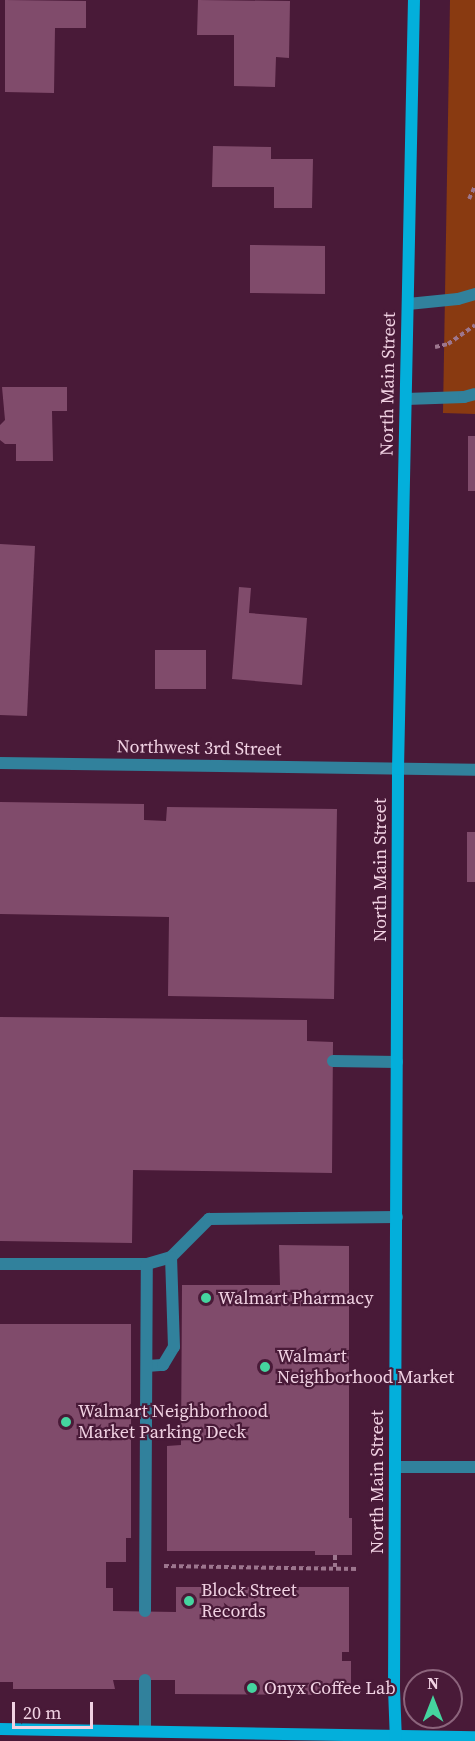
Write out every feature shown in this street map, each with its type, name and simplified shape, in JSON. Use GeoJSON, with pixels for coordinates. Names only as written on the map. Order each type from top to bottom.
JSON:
{"type":"FeatureCollection","features":[{"type":"Feature","properties":{"kind":"street","name":"North Main Street"},"geometry":{"type":"LineString","coordinates":[[396,1738],[398,769],[414,0]]}},
{"type":"Feature","properties":{"kind":"street"},"geometry":{"type":"LineString","coordinates":[[408,304],[458,299],[475,294]]}},
{"type":"Feature","properties":{"kind":"street"},"geometry":{"type":"LineString","coordinates":[[406,399],[464,397],[475,394]]}},
{"type":"Feature","properties":{"kind":"street","name":"Northwest 3rd Street"},"geometry":{"type":"LineString","coordinates":[[0,763],[475,770]]}},
{"type":"Feature","properties":{"kind":"street"},"geometry":{"type":"LineString","coordinates":[[333,1061],[397,1062]]}},
{"type":"Feature","properties":{"kind":"street"},"geometry":{"type":"LineString","coordinates":[[0,1264],[147,1264],[171,1257],[209,1219],[397,1217]]}},
{"type":"Feature","properties":{"kind":"street"},"geometry":{"type":"LineString","coordinates":[[147,1366],[163,1365],[174,1347],[171,1257]]}},
{"type":"Feature","properties":{"kind":"street"},"geometry":{"type":"LineString","coordinates":[[145,1611],[147,1264]]}},
{"type":"Feature","properties":{"kind":"street"},"geometry":{"type":"LineString","coordinates":[[395,1467],[475,1467]]}},
{"type":"Feature","properties":{"kind":"street"},"geometry":{"type":"LineString","coordinates":[[145,1680],[145,1731]]}},
{"type":"Feature","properties":{"kind":"street"},"geometry":{"type":"LineString","coordinates":[[0,1729],[145,1731],[243,1737],[475,1737]]}},
{"type":"Feature","properties":{"kind":"path"},"geometry":{"type":"LineString","coordinates":[[469,199],[475,186]]}},
{"type":"Feature","properties":{"kind":"path"},"geometry":{"type":"LineString","coordinates":[[435,347],[448,345],[475,325]]}},
{"type":"Feature","properties":{"kind":"path"},"geometry":{"type":"LineString","coordinates":[[335,1555],[335,1569]]}},
{"type":"Feature","properties":{"kind":"path"},"geometry":{"type":"LineString","coordinates":[[145,1566],[359,1569]]}},
{"type":"Feature","properties":{"kind":"shaded area"},"geometry":{"type":"Polygon","coordinates":[[[450,0],[475,0],[475,414],[443,413],[450,0]]]}},
{"type":"Feature","properties":{"kind":"building"},"geometry":{"type":"Polygon","coordinates":[[[5,0],[86,1],[86,28],[55,28],[54,93],[5,92],[5,0]]]}},
{"type":"Feature","properties":{"kind":"building"},"geometry":{"type":"Polygon","coordinates":[[[198,0],[290,1],[289,58],[276,57],[275,87],[234,86],[234,35],[197,35],[198,0]]]}},
{"type":"Feature","properties":{"kind":"building"},"geometry":{"type":"Polygon","coordinates":[[[213,146],[271,147],[271,159],[313,159],[312,208],[274,208],[274,187],[212,187],[213,146]]]}},
{"type":"Feature","properties":{"kind":"building"},"geometry":{"type":"Polygon","coordinates":[[[250,245],[325,246],[325,294],[250,293],[250,245]]]}},
{"type":"Feature","properties":{"kind":"building"},"geometry":{"type":"Polygon","coordinates":[[[2,387],[67,387],[67,411],[52,411],[53,461],[16,461],[16,444],[5,444],[0,440],[0,425],[5,420],[2,387]]]}},
{"type":"Feature","properties":{"kind":"building"},"geometry":{"type":"Polygon","coordinates":[[[468,436],[475,436],[475,491],[468,491],[468,436]]]}},
{"type":"Feature","properties":{"kind":"building"},"geometry":{"type":"Polygon","coordinates":[[[0,544],[35,546],[27,716],[0,715],[0,544]]]}},
{"type":"Feature","properties":{"kind":"building"},"geometry":{"type":"Polygon","coordinates":[[[239,587],[251,588],[249,613],[307,618],[302,685],[232,679],[239,587]]]}},
{"type":"Feature","properties":{"kind":"building"},"geometry":{"type":"Polygon","coordinates":[[[155,650],[206,650],[206,689],[155,689],[155,650]]]}},
{"type":"Feature","properties":{"kind":"building"},"geometry":{"type":"Polygon","coordinates":[[[0,802],[144,804],[144,820],[166,821],[167,807],[337,809],[334,999],[168,996],[169,917],[0,914],[0,802]]]}},
{"type":"Feature","properties":{"kind":"building"},"geometry":{"type":"Polygon","coordinates":[[[467,832],[475,832],[475,882],[467,882],[467,832]]]}},
{"type":"Feature","properties":{"kind":"building"},"geometry":{"type":"Polygon","coordinates":[[[0,1017],[307,1020],[307,1041],[333,1042],[332,1173],[133,1170],[132,1243],[0,1241],[0,1017]]]}},
{"type":"Feature","properties":{"kind":"building","name":"Walmart Neighborhood Market"},"geometry":{"type":"Polygon","coordinates":[[[279,1245],[349,1246],[349,1518],[352,1518],[352,1555],[315,1555],[315,1551],[167,1551],[167,1446],[181,1445],[182,1285],[280,1285],[279,1245]]]}},
{"type":"Feature","properties":{"kind":"building"},"geometry":{"type":"Polygon","coordinates":[[[0,1324],[131,1324],[131,1538],[126,1538],[126,1562],[106,1562],[106,1588],[113,1588],[113,1611],[176,1612],[176,1587],[349,1587],[349,1652],[342,1652],[342,1661],[351,1661],[351,1695],[175,1694],[175,1680],[113,1680],[115,1689],[13,1689],[13,1682],[0,1682],[0,1324]]]}},
{"type":"Feature","properties":{"kind":"place","name":"Walmart Pharmacy"},"geometry":{"type":"Point","coordinates":[206,1298]}},
{"type":"Feature","properties":{"kind":"place","name":"Walmart Neighborhood Market"},"geometry":{"type":"Point","coordinates":[265,1367]}},
{"type":"Feature","properties":{"kind":"place","name":"Walmart Neighborhood Market Parking Deck"},"geometry":{"type":"Point","coordinates":[66,1422]}},
{"type":"Feature","properties":{"kind":"place","name":"Block Street Records"},"geometry":{"type":"Point","coordinates":[189,1601]}},
{"type":"Feature","properties":{"kind":"place","name":"Onyx Coffee Lab"},"geometry":{"type":"Point","coordinates":[252,1688]}}]}
